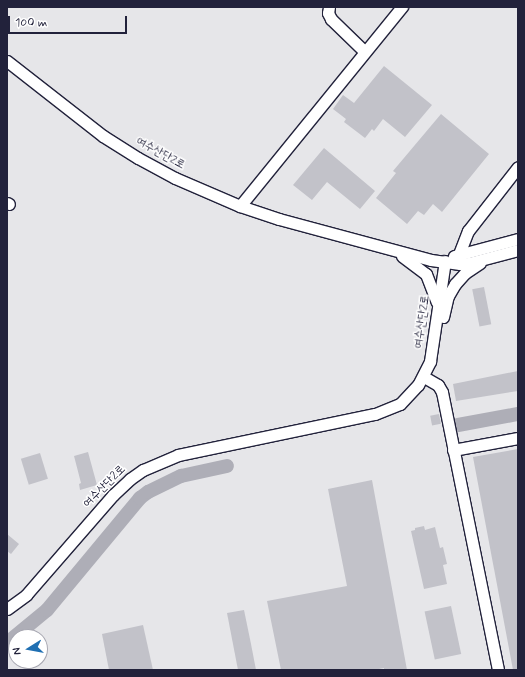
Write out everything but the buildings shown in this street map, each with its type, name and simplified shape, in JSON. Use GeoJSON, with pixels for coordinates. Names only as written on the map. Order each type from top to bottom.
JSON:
{"type":"FeatureCollection","features":[{"type":"Feature","properties":{"kind":"street"},"geometry":{"type":"LineString","coordinates":[[328,7],[328,13],[331,19],[365,52]]}},
{"type":"Feature","properties":{"kind":"street"},"geometry":{"type":"LineString","coordinates":[[240,206],[402,7]]}},
{"type":"Feature","properties":{"kind":"street","name":"여수산단2로"},"geometry":{"type":"LineString","coordinates":[[7,61],[103,136],[126,151],[175,178],[240,206],[431,260],[445,261],[435,336],[430,360],[424,377],[403,401],[384,411],[190,452],[166,459],[143,470],[130,479],[113,495],[26,595],[7,609]]}},
{"type":"Feature","properties":{"kind":"street"},"geometry":{"type":"LineString","coordinates":[[459,254],[468,231],[518,167]]}},
{"type":"Feature","properties":{"kind":"street"},"geometry":{"type":"LineString","coordinates":[[445,261],[459,254],[518,239]]}},
{"type":"Feature","properties":{"kind":"street"},"geometry":{"type":"LineString","coordinates":[[391,249],[426,274],[438,306]]}},
{"type":"Feature","properties":{"kind":"street"},"geometry":{"type":"LineString","coordinates":[[445,261],[460,264],[488,259],[518,250]]}},
{"type":"Feature","properties":{"kind":"street"},"geometry":{"type":"LineString","coordinates":[[435,336],[440,327],[448,296],[455,284],[465,273],[488,259]]}},
{"type":"Feature","properties":{"kind":"street"},"geometry":{"type":"LineString","coordinates":[[424,377],[434,382],[441,389],[498,670]]}},
{"type":"Feature","properties":{"kind":"street"},"geometry":{"type":"LineString","coordinates":[[453,450],[518,438]]}},
{"type":"Feature","properties":{"kind":"shaded area"},"geometry":{"type":"Polygon","coordinates":[[[7,7],[518,7],[518,670],[7,670],[7,7]]]}},
{"type":"Feature","properties":{"kind":"waterway"},"geometry":{"type":"LineString","coordinates":[[458,425],[518,414]]}},
{"type":"Feature","properties":{"kind":"waterway"},"geometry":{"type":"LineString","coordinates":[[7,643],[47,610],[140,498],[148,492],[181,476],[227,466]]}}]}
